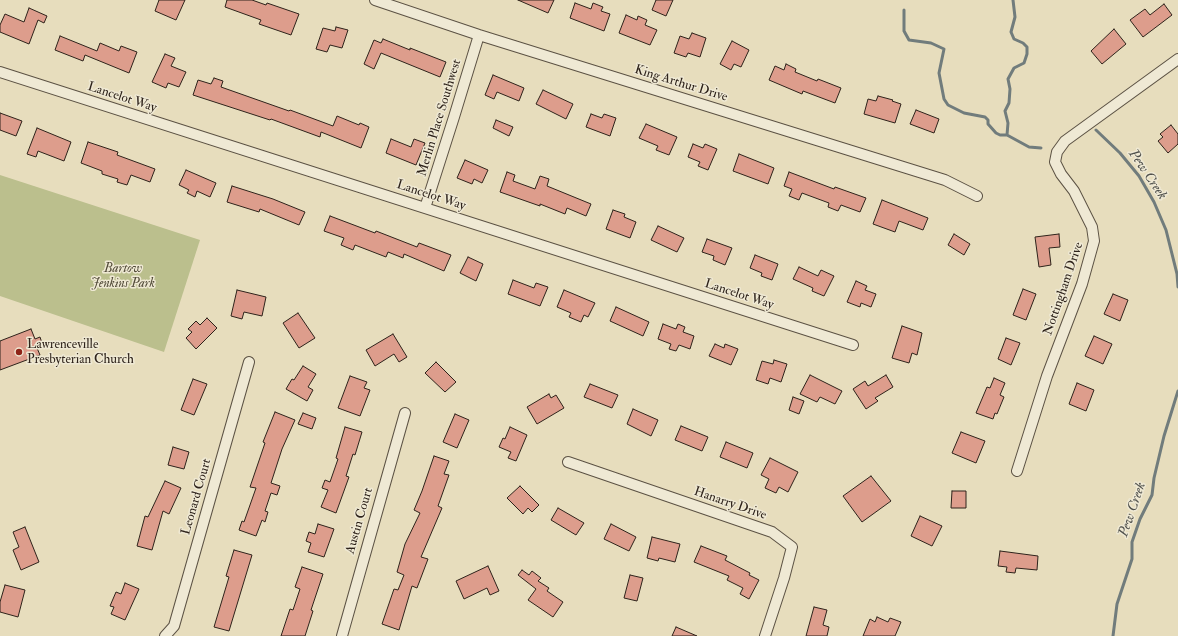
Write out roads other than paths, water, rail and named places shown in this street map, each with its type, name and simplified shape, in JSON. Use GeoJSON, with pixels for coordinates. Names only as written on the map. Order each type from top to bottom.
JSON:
{"type":"FeatureCollection","features":[{"type":"Feature","properties":{"kind":"street","name":"King Arthur Drive"},"geometry":{"type":"LineString","coordinates":[[375,0],[479,35],[945,180],[977,196]]}},
{"type":"Feature","properties":{"kind":"street","name":"Merlin Place Southwest"},"geometry":{"type":"LineString","coordinates":[[425,208],[479,35]]}},
{"type":"Feature","properties":{"kind":"street","name":"Nottingham Drive"},"geometry":{"type":"LineString","coordinates":[[1017,471],[1047,376],[1082,284],[1094,241],[1092,227],[1074,191],[1061,174],[1055,162],[1057,152],[1065,141],[1178,60]]}},
{"type":"Feature","properties":{"kind":"street","name":"Lancelot Way"},"geometry":{"type":"LineString","coordinates":[[0,72],[853,345]]}},
{"type":"Feature","properties":{"kind":"street","name":"Leonard Court"},"geometry":{"type":"LineString","coordinates":[[166,636],[174,626],[249,362]]}},
{"type":"Feature","properties":{"kind":"street","name":"Austin Court"},"geometry":{"type":"LineString","coordinates":[[342,636],[404,414]]}},
{"type":"Feature","properties":{"kind":"street","name":"Hanarry Drive"},"geometry":{"type":"LineString","coordinates":[[568,462],[772,532],[792,547],[784,578],[765,636]]}},
{"type":"Feature","properties":{"kind":"waterway","name":"Pew Creek"},"geometry":{"type":"LineString","coordinates":[[1007,135],[1008,123],[1005,111],[1009,103],[1010,89],[1008,79],[1014,68],[1024,63],[1027,54],[1027,47],[1023,43],[1014,39],[1011,32],[1015,17],[1013,0]]}},
{"type":"Feature","properties":{"kind":"waterway"},"geometry":{"type":"LineString","coordinates":[[904,10],[904,31],[909,40],[931,43],[944,49],[939,73],[944,99],[948,105],[964,113],[985,117],[988,120],[988,124],[996,133],[1000,135],[1007,135],[1029,147],[1041,148]]}},
{"type":"Feature","properties":{"kind":"waterway","name":"Pew Creek"},"geometry":{"type":"LineString","coordinates":[[1096,130],[1120,153],[1139,176],[1154,202],[1166,230],[1177,274],[1178,287]]}},
{"type":"Feature","properties":{"kind":"waterway","name":"Pew Creek"},"geometry":{"type":"LineString","coordinates":[[1113,636],[1117,604],[1132,559],[1132,542],[1140,519],[1152,495],[1154,478],[1164,436],[1178,391]]}},
{"type":"Feature","properties":{"kind":"place","name":"Lawrenceville Presbyterian Church"},"geometry":{"type":"Point","coordinates":[19,352]}},
{"type":"Feature","properties":{"kind":"park label","name":"Bartow Jenkins Park"},"geometry":{"type":"Point","coordinates":[123,276]}}]}
